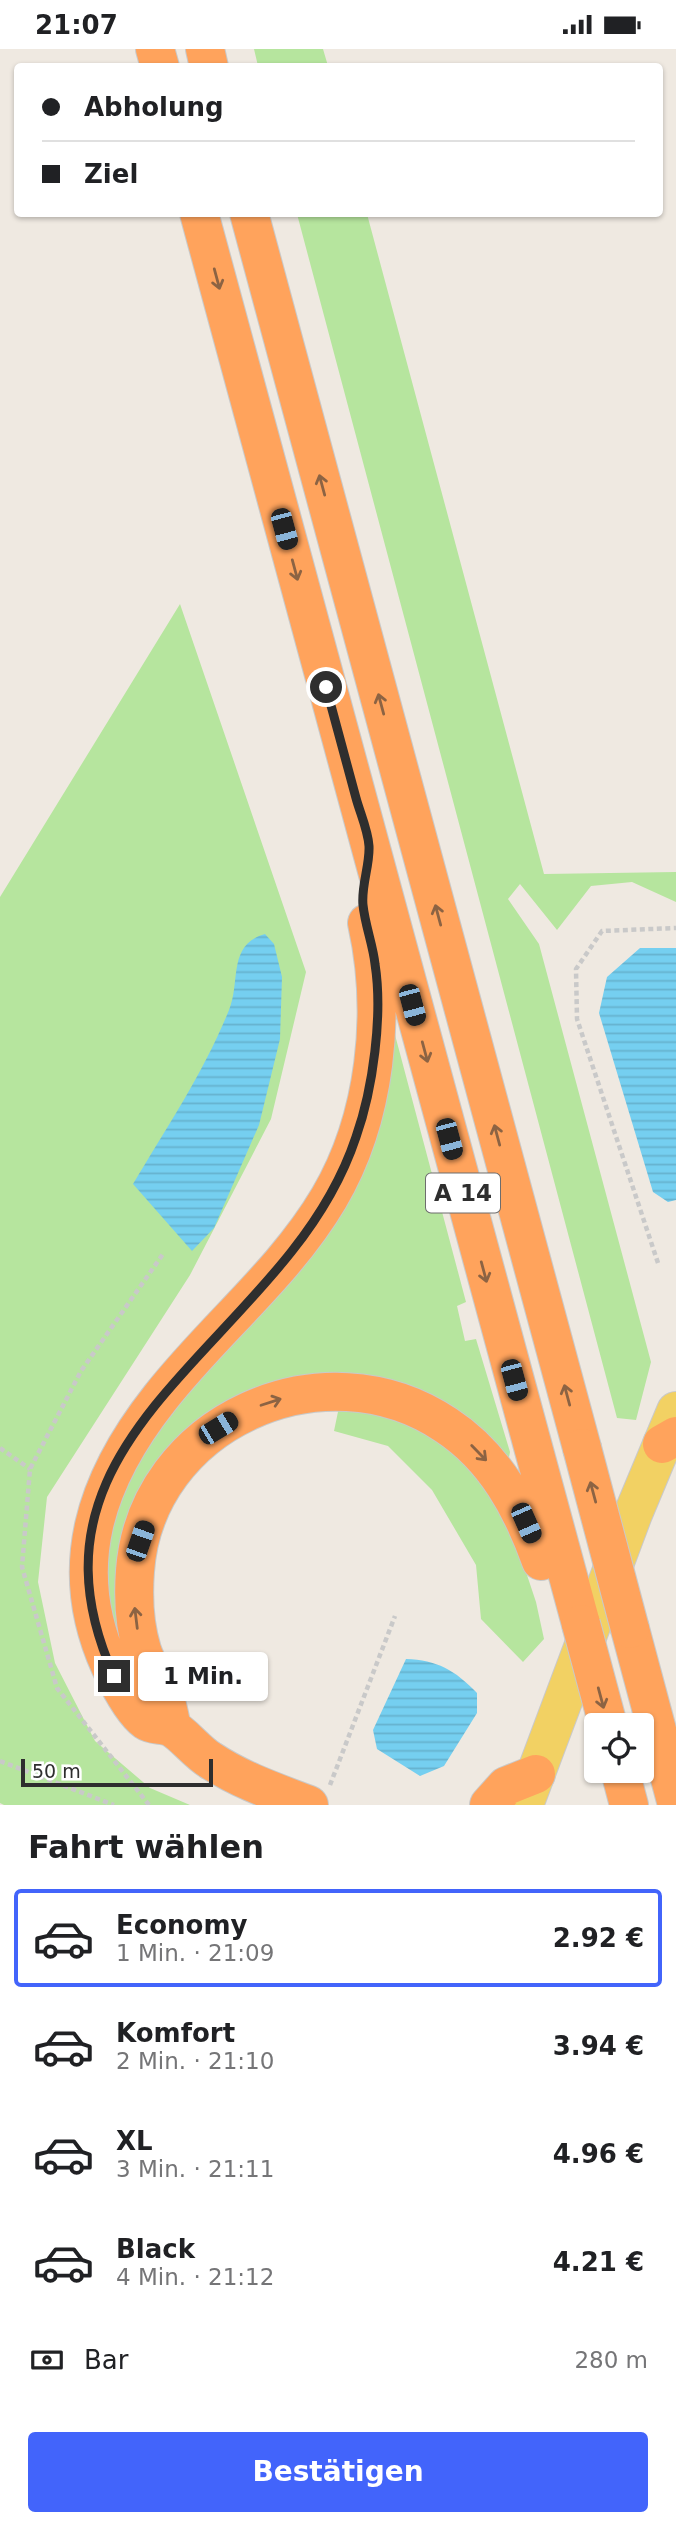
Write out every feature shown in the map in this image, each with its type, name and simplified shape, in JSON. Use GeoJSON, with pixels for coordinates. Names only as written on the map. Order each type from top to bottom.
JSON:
{"type":"FeatureCollection","features":[{"type":"Feature","properties":{"kind":"highway","name":"A 14"},"geometry":{"type":"LineString","coordinates":[[200,217],[369,845],[551,1557],[581,1624],[605,1713]]}},
{"type":"Feature","properties":{"kind":"highway","name":"A 14"},"geometry":{"type":"LineString","coordinates":[[250,217],[630,1629],[659,1685],[676,1801]]}},
{"type":"Feature","properties":{"kind":"highway"},"geometry":{"type":"LineString","coordinates":[[318,1799],[228,1771],[207,1758],[172,1728],[146,1721],[121,1688],[103,1651],[94,1625],[89,1560],[94,1522],[111,1474],[142,1422],[185,1369],[292,1251],[330,1196],[349,1156],[365,1107],[375,1033],[376,966],[363,904],[369,845]]}},
{"type":"Feature","properties":{"kind":"highway"},"geometry":{"type":"LineString","coordinates":[[172,1728],[166,1702],[142,1651],[136,1624],[135,1568],[140,1541],[149,1514],[177,1466],[197,1445],[242,1413],[267,1403],[319,1392],[359,1393],[399,1401],[424,1411],[447,1425],[477,1451],[503,1482],[551,1557]]}},
{"type":"Feature","properties":{"kind":"highway"},"geometry":{"type":"LineString","coordinates":[[489,1805],[506,1786],[530,1790]]}},
{"type":"Feature","properties":{"kind":"main road"},"geometry":{"type":"LineString","coordinates":[[530,1790],[633,1514],[671,1430]]}},
{"type":"Feature","properties":{"kind":"path"},"geometry":{"type":"LineString","coordinates":[[657,1263],[577,1020],[576,969],[602,931],[676,929]]}},
{"type":"Feature","properties":{"kind":"path"},"geometry":{"type":"LineString","coordinates":[[0,1448],[30,1469]]}},
{"type":"Feature","properties":{"kind":"path"},"geometry":{"type":"LineString","coordinates":[[318,1799],[395,1616]]}},
{"type":"Feature","properties":{"kind":"path"},"geometry":{"type":"LineString","coordinates":[[0,1761],[114,1805]]}},
{"type":"Feature","properties":{"kind":"green space"},"geometry":{"type":"Polygon","coordinates":[[[254,49],[323,49],[327,63],[257,63],[254,49]]]}},
{"type":"Feature","properties":{"kind":"green space"},"geometry":{"type":"Polygon","coordinates":[[[298,217],[368,217],[544,874],[676,872],[676,902],[632,882],[591,886],[557,930],[520,884],[508,899],[539,944],[651,1362],[636,1420],[617,1418],[298,217]]]}},
{"type":"Feature","properties":{"kind":"green space"},"geometry":{"type":"Polygon","coordinates":[[[180,604],[306,972],[271,1119],[190,1275],[47,1497],[38,1582],[55,1663],[95,1741],[150,1788],[190,1805],[4,1805],[0,1803],[0,897],[180,604]]]}},
{"type":"Feature","properties":{"kind":"green space"},"geometry":{"type":"Polygon","coordinates":[[[390,1016],[466,1302],[457,1306],[465,1341],[476,1339],[510,1452],[508,1463],[337,1378],[148,1487],[140,1696],[109,1622],[104,1543],[145,1438],[271,1296],[390,1016]]]}},
{"type":"Feature","properties":{"kind":"green space"},"geometry":{"type":"Polygon","coordinates":[[[339,1407],[390,1415],[449,1447],[486,1489],[520,1554],[536,1602],[544,1639],[523,1662],[481,1619],[476,1565],[432,1490],[388,1446],[334,1431],[339,1407]]]}},
{"type":"Feature","properties":{"kind":"water"},"geometry":{"type":"Polygon","coordinates":[[[265,934],[274,944],[282,977],[280,1039],[259,1125],[214,1228],[192,1251],[133,1184],[184,1099],[219,1033],[232,999],[240,955],[253,939],[265,934]]]}},
{"type":"Feature","properties":{"kind":"water"},"geometry":{"type":"Polygon","coordinates":[[[640,948],[676,948],[676,1200],[668,1202],[653,1192],[599,1013],[607,977],[640,948]]]}},
{"type":"Feature","properties":{"kind":"water"},"geometry":{"type":"Polygon","coordinates":[[[406,1659],[427,1661],[445,1668],[477,1693],[477,1713],[444,1766],[420,1776],[377,1749],[373,1730],[406,1659]]]}},
{"type":"Feature","properties":{"kind":"route"},"geometry":{"type":"LineString","coordinates":[[114,1676],[94,1625],[88,1572],[94,1522],[111,1474],[133,1436],[160,1398],[268,1279],[312,1224],[345,1166],[365,1107],[371,1076],[377,1000],[376,966],[363,904],[369,845],[326,687]]}}]}
